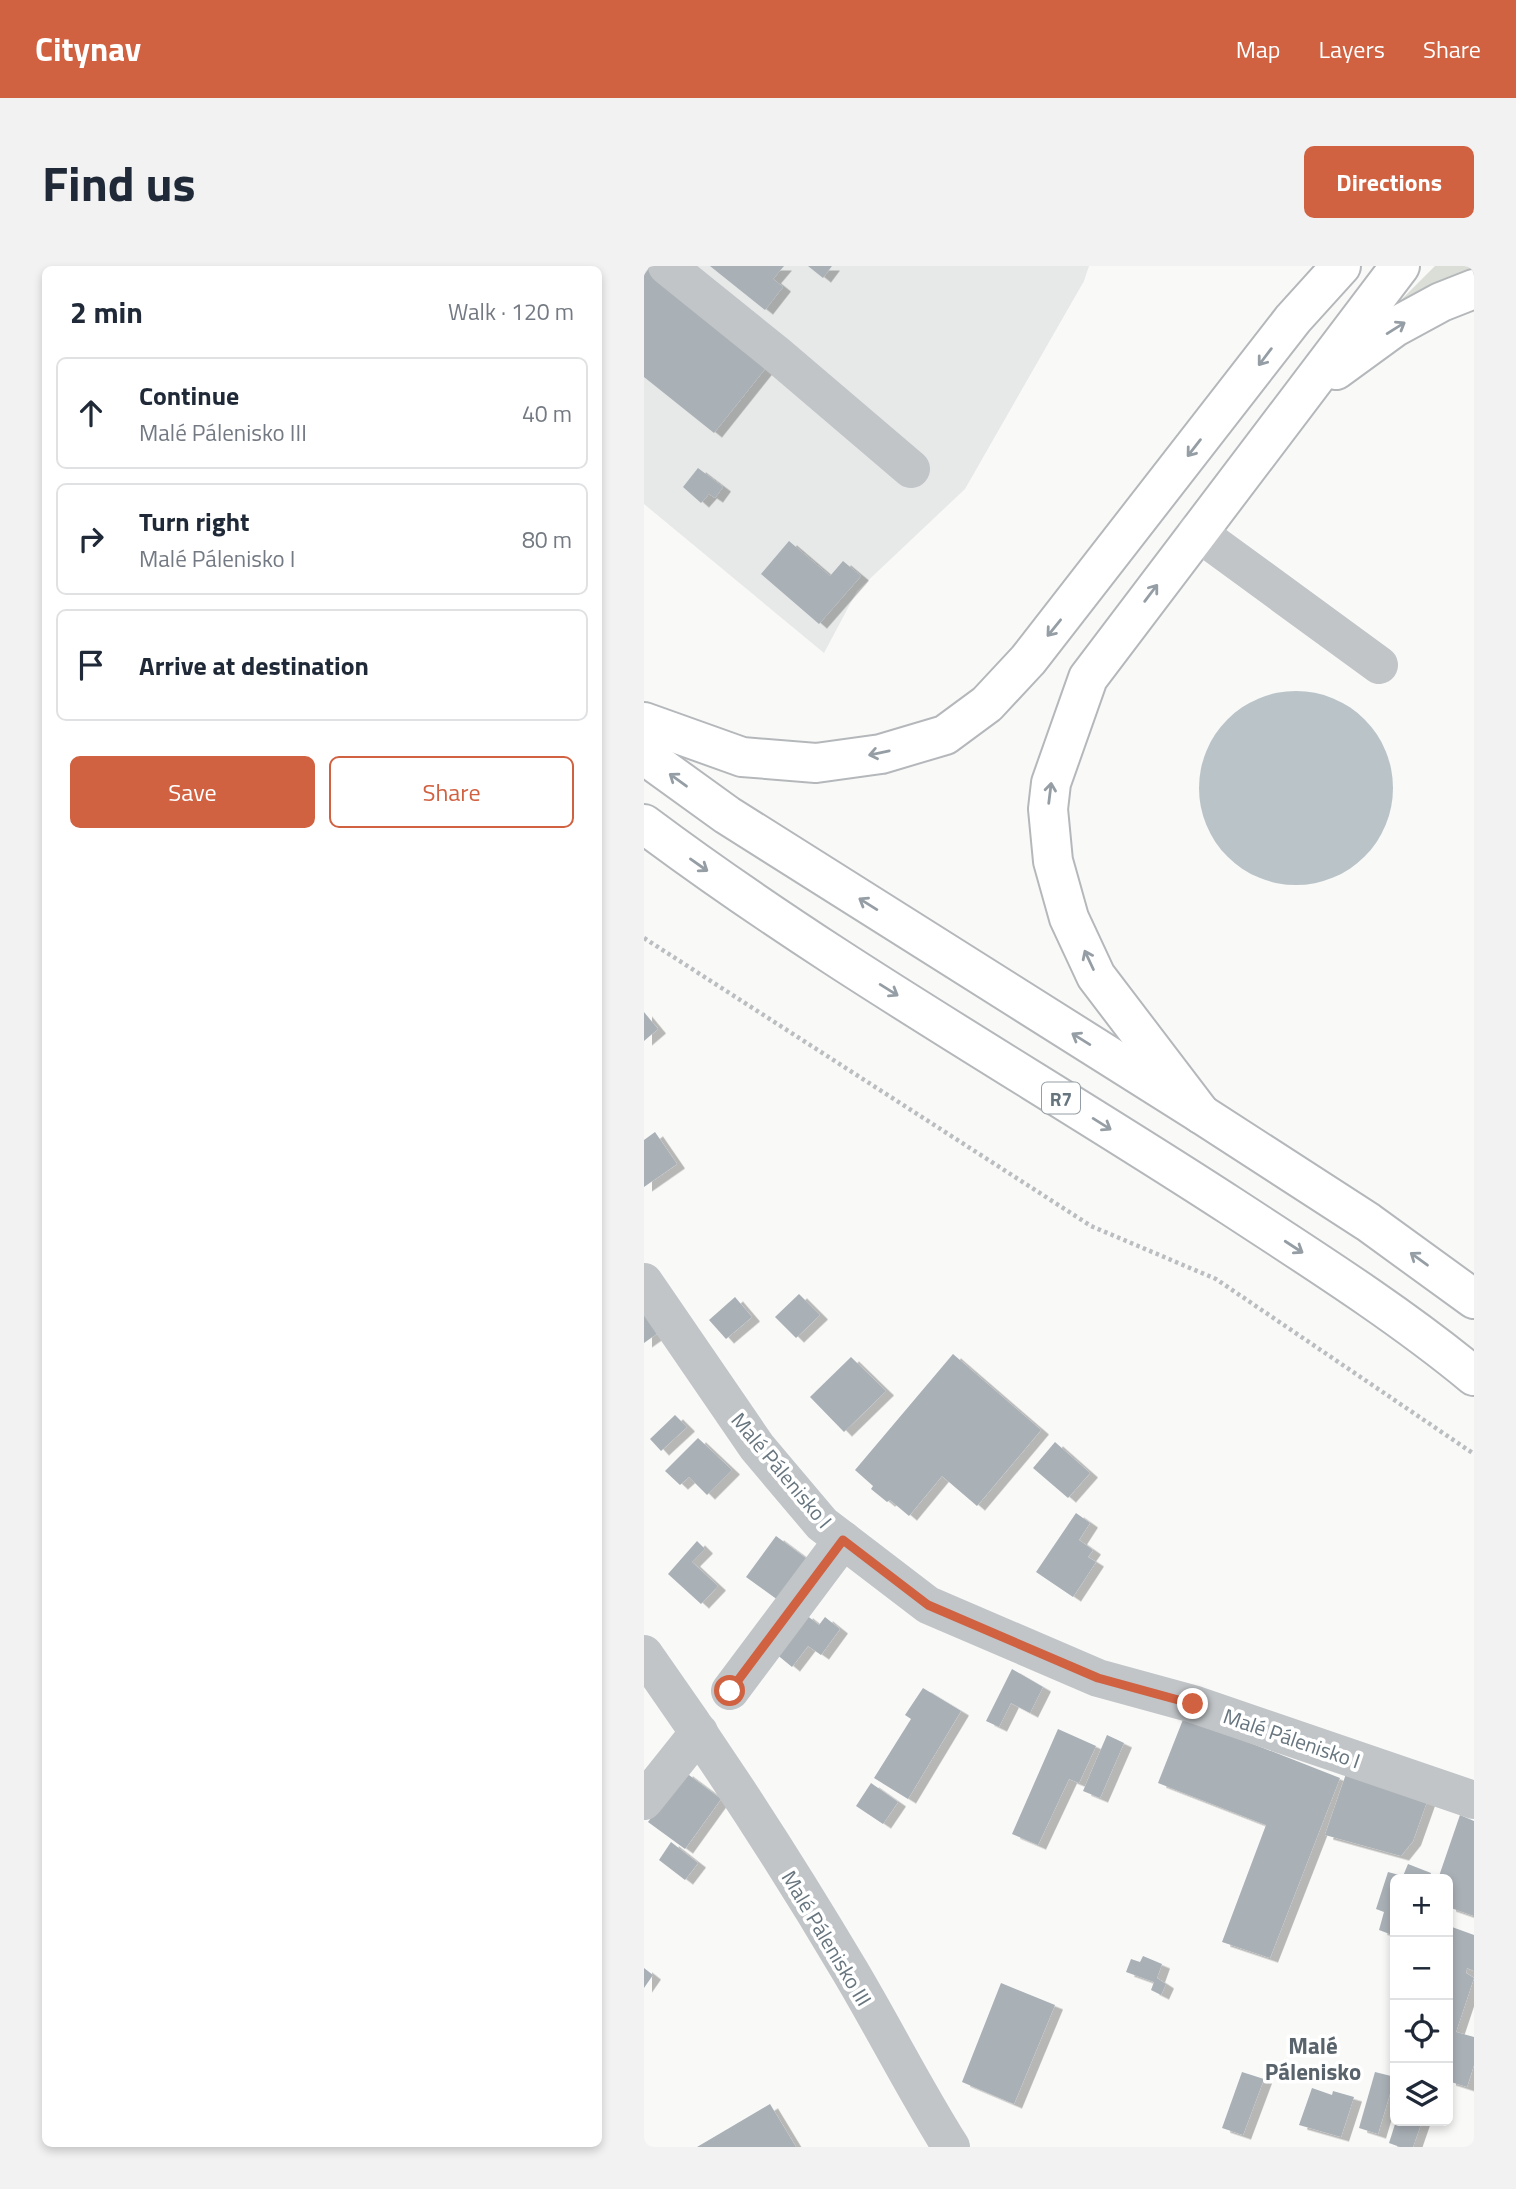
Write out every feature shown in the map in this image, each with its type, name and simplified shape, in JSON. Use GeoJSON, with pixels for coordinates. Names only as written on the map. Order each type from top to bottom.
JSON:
{"type":"FeatureCollection","features":[{"type":"Feature","properties":{"kind":"highway"},"geometry":{"type":"LineString","coordinates":[[1293,319],[1316,266]]}},
{"type":"Feature","properties":{"kind":"highway"},"geometry":{"type":"LineString","coordinates":[[644,722],[742,757],[816,764],[881,754],[945,735],[986,704],[1028,660],[1293,319],[1341,266]]}},
{"type":"Feature","properties":{"kind":"highway"},"geometry":{"type":"LineString","coordinates":[[1201,1114],[1096,976],[1066,907],[1053,861],[1048,809],[1051,783],[1087,678],[1401,266]]}},
{"type":"Feature","properties":{"kind":"highway"},"geometry":{"type":"LineString","coordinates":[[1301,396],[1395,327],[1441,302],[1474,289]]}},
{"type":"Feature","properties":{"kind":"highway"},"geometry":{"type":"LineString","coordinates":[[644,755],[727,815],[1368,1222],[1474,1299]]}},
{"type":"Feature","properties":{"kind":"highway","name":"R7"},"geometry":{"type":"LineString","coordinates":[[644,824],[699,866],[886,988],[1328,1269],[1474,1376]]}},
{"type":"Feature","properties":{"kind":"street"},"geometry":{"type":"LineString","coordinates":[[667,266],[775,353],[911,469]]}},
{"type":"Feature","properties":{"kind":"street"},"geometry":{"type":"LineString","coordinates":[[1197,532],[1380,665]]}},
{"type":"Feature","properties":{"kind":"street","name":"Malé Pálenisko I"},"geometry":{"type":"LineString","coordinates":[[644,1282],[757,1447],[821,1524],[928,1605],[1098,1678],[1193,1704],[1474,1800]]}},
{"type":"Feature","properties":{"kind":"street"},"geometry":{"type":"LineString","coordinates":[[730,1691],[843,1540]]}},
{"type":"Feature","properties":{"kind":"street","name":"Malé Pálenisko III"},"geometry":{"type":"LineString","coordinates":[[644,1654],[699,1732],[851,1973],[951,2147]]}},
{"type":"Feature","properties":{"kind":"street"},"geometry":{"type":"LineString","coordinates":[[644,1801],[699,1732]]}},
{"type":"Feature","properties":{"kind":"path"},"geometry":{"type":"LineString","coordinates":[[644,938],[1091,1226],[1216,1279],[1474,1454]]}},
{"type":"Feature","properties":{"kind":"shaded area"},"geometry":{"type":"Polygon","coordinates":[[[644,266],[1089,266],[1084,281],[965,489],[857,591],[824,653],[644,504],[644,266]]]}},
{"type":"Feature","properties":{"kind":"shaded area"},"geometry":{"type":"Polygon","coordinates":[[[1435,266],[1474,266],[1474,273],[1394,307],[1435,266]]]}},
{"type":"Feature","properties":{"kind":"shaded area"},"geometry":{"type":"Polygon","coordinates":[[[1296,691],[1333,698],[1365,719],[1386,751],[1393,788],[1386,825],[1365,857],[1333,878],[1296,885],[1259,878],[1227,857],[1206,825],[1199,788],[1206,751],[1227,719],[1259,698],[1296,691]]]}},
{"type":"Feature","properties":{"kind":"building"},"geometry":{"type":"Polygon","coordinates":[[[710,266],[784,266],[773,279],[783,287],[765,310],[710,266]]]}},
{"type":"Feature","properties":{"kind":"building"},"geometry":{"type":"Polygon","coordinates":[[[808,266],[832,266],[823,278],[808,266]]]}},
{"type":"Feature","properties":{"kind":"building"},"geometry":{"type":"Polygon","coordinates":[[[649,268],[769,364],[714,433],[644,377],[644,275],[649,268]]]}},
{"type":"Feature","properties":{"kind":"building"},"geometry":{"type":"Polygon","coordinates":[[[698,468],[723,487],[715,498],[709,494],[701,503],[683,487],[698,468]]]}},
{"type":"Feature","properties":{"kind":"building"},"geometry":{"type":"Polygon","coordinates":[[[789,541],[830,576],[843,561],[861,576],[819,624],[761,574],[789,541]]]}},
{"type":"Feature","properties":{"kind":"building"},"geometry":{"type":"Polygon","coordinates":[[[644,1012],[658,1029],[644,1041],[644,1012]]]}},
{"type":"Feature","properties":{"kind":"building"},"geometry":{"type":"Polygon","coordinates":[[[655,1132],[677,1164],[644,1187],[644,1140],[655,1132]]]}},
{"type":"Feature","properties":{"kind":"building"},"geometry":{"type":"Polygon","coordinates":[[[799,1294],[820,1315],[796,1338],[775,1317],[799,1294]]]}},
{"type":"Feature","properties":{"kind":"building"},"geometry":{"type":"Polygon","coordinates":[[[735,1297],[752,1317],[726,1339],[709,1320],[735,1297]]]}},
{"type":"Feature","properties":{"kind":"building"},"geometry":{"type":"Polygon","coordinates":[[[644,1304],[665,1328],[644,1343],[644,1304]]]}},
{"type":"Feature","properties":{"kind":"building"},"geometry":{"type":"Polygon","coordinates":[[[953,1354],[1041,1430],[977,1506],[942,1476],[909,1516],[871,1489],[873,1486],[855,1470],[953,1354]]]}},
{"type":"Feature","properties":{"kind":"building"},"geometry":{"type":"Polygon","coordinates":[[[851,1357],[886,1391],[844,1432],[810,1397],[851,1357]]]}},
{"type":"Feature","properties":{"kind":"building"},"geometry":{"type":"Polygon","coordinates":[[[675,1415],[687,1427],[661,1451],[650,1439],[675,1415]]]}},
{"type":"Feature","properties":{"kind":"building"},"geometry":{"type":"Polygon","coordinates":[[[698,1438],[732,1470],[707,1495],[689,1477],[680,1485],[665,1471],[698,1438]]]}},
{"type":"Feature","properties":{"kind":"building"},"geometry":{"type":"Polygon","coordinates":[[[1055,1442],[1090,1473],[1068,1498],[1033,1468],[1055,1442]]]}},
{"type":"Feature","properties":{"kind":"building"},"geometry":{"type":"Polygon","coordinates":[[[1076,1513],[1090,1523],[1079,1540],[1093,1550],[1088,1557],[1096,1562],[1073,1597],[1036,1572],[1076,1513]]]}},
{"type":"Feature","properties":{"kind":"building"},"geometry":{"type":"Polygon","coordinates":[[[776,1536],[811,1562],[782,1603],[746,1577],[776,1536]]]}},
{"type":"Feature","properties":{"kind":"building"},"geometry":{"type":"Polygon","coordinates":[[[697,1541],[705,1549],[692,1562],[718,1586],[701,1604],[668,1574],[697,1541]]]}},
{"type":"Feature","properties":{"kind":"building"},"geometry":{"type":"Polygon","coordinates":[[[805,1614],[819,1625],[825,1617],[840,1629],[821,1655],[808,1646],[792,1667],[775,1653],[805,1614]]]}},
{"type":"Feature","properties":{"kind":"building"},"geometry":{"type":"Polygon","coordinates":[[[1012,1669],[1043,1687],[1030,1713],[1011,1703],[999,1727],[986,1721],[1012,1669]]]}},
{"type":"Feature","properties":{"kind":"building"},"geometry":{"type":"Polygon","coordinates":[[[923,1688],[961,1711],[908,1799],[874,1778],[911,1719],[905,1715],[923,1688]]]}},
{"type":"Feature","properties":{"kind":"building"},"geometry":{"type":"Polygon","coordinates":[[[1184,1717],[1340,1778],[1270,1958],[1222,1942],[1266,1825],[1158,1783],[1184,1717]]]}},
{"type":"Feature","properties":{"kind":"building"},"geometry":{"type":"Polygon","coordinates":[[[1058,1729],[1096,1746],[1079,1783],[1069,1779],[1038,1845],[1012,1834],[1058,1729]]]}},
{"type":"Feature","properties":{"kind":"building"},"geometry":{"type":"Polygon","coordinates":[[[1107,1735],[1124,1743],[1100,1798],[1083,1791],[1107,1735]]]}},
{"type":"Feature","properties":{"kind":"building"},"geometry":{"type":"Polygon","coordinates":[[[1348,1768],[1429,1796],[1413,1841],[1401,1856],[1325,1835],[1348,1768]]]}},
{"type":"Feature","properties":{"kind":"building"},"geometry":{"type":"Polygon","coordinates":[[[685,1772],[721,1799],[685,1849],[648,1822],[685,1772]]]}},
{"type":"Feature","properties":{"kind":"building"},"geometry":{"type":"Polygon","coordinates":[[[871,1783],[898,1802],[883,1824],[856,1806],[871,1783]]]}},
{"type":"Feature","properties":{"kind":"building"},"geometry":{"type":"Polygon","coordinates":[[[1460,1815],[1474,1821],[1474,1916],[1453,1909],[1453,1874],[1440,1874],[1460,1815]]]}},
{"type":"Feature","properties":{"kind":"building"},"geometry":{"type":"Polygon","coordinates":[[[671,1842],[698,1863],[685,1880],[659,1860],[671,1842]]]}},
{"type":"Feature","properties":{"kind":"building"},"geometry":{"type":"Polygon","coordinates":[[[1408,1864],[1431,1873],[1431,1874],[1404,1874],[1408,1864]]]}},
{"type":"Feature","properties":{"kind":"building"},"geometry":{"type":"Polygon","coordinates":[[[1388,1872],[1396,1874],[1390,1874],[1390,1934],[1379,1930],[1384,1912],[1376,1909],[1388,1872]]]}},
{"type":"Feature","properties":{"kind":"building"},"geometry":{"type":"Polygon","coordinates":[[[1453,1927],[1474,1935],[1474,1971],[1467,1968],[1466,1973],[1474,1978],[1456,2032],[1474,2037],[1474,2065],[1467,2087],[1453,2083],[1453,1927]]]}},
{"type":"Feature","properties":{"kind":"building"},"geometry":{"type":"Polygon","coordinates":[[[1143,1956],[1162,1964],[1157,1978],[1166,1984],[1161,1995],[1151,1990],[1154,1982],[1126,1972],[1131,1959],[1140,1962],[1143,1956]]]}},
{"type":"Feature","properties":{"kind":"building"},"geometry":{"type":"Polygon","coordinates":[[[644,1968],[653,1975],[644,1988],[644,1968]]]}},
{"type":"Feature","properties":{"kind":"building"},"geometry":{"type":"Polygon","coordinates":[[[1001,1983],[1055,2005],[1014,2104],[962,2082],[1001,1983]]]}},
{"type":"Feature","properties":{"kind":"building"},"geometry":{"type":"Polygon","coordinates":[[[1242,2072],[1264,2079],[1243,2135],[1222,2128],[1242,2072]]]}},
{"type":"Feature","properties":{"kind":"building"},"geometry":{"type":"Polygon","coordinates":[[[1375,2072],[1390,2076],[1390,2094],[1378,2134],[1359,2128],[1375,2072]]]}},
{"type":"Feature","properties":{"kind":"building"},"geometry":{"type":"Polygon","coordinates":[[[1312,2088],[1332,2095],[1333,2091],[1354,2097],[1341,2137],[1299,2125],[1312,2088]]]}},
{"type":"Feature","properties":{"kind":"building"},"geometry":{"type":"Polygon","coordinates":[[[770,2104],[796,2147],[697,2147],[770,2104]]]}},
{"type":"Feature","properties":{"kind":"building"},"geometry":{"type":"Polygon","coordinates":[[[1394,2126],[1420,2126],[1413,2147],[1400,2147],[1389,2143],[1394,2126]]]}},
{"type":"Feature","properties":{"kind":"district","name":"Malé Pálenisko"},"geometry":{"type":"Point","coordinates":[1313,2058]}},
{"type":"Feature","properties":{"kind":"route"},"geometry":{"type":"LineString","coordinates":[[730,1691],[843,1540],[928,1605],[1098,1678],[1193,1704]]}}]}
